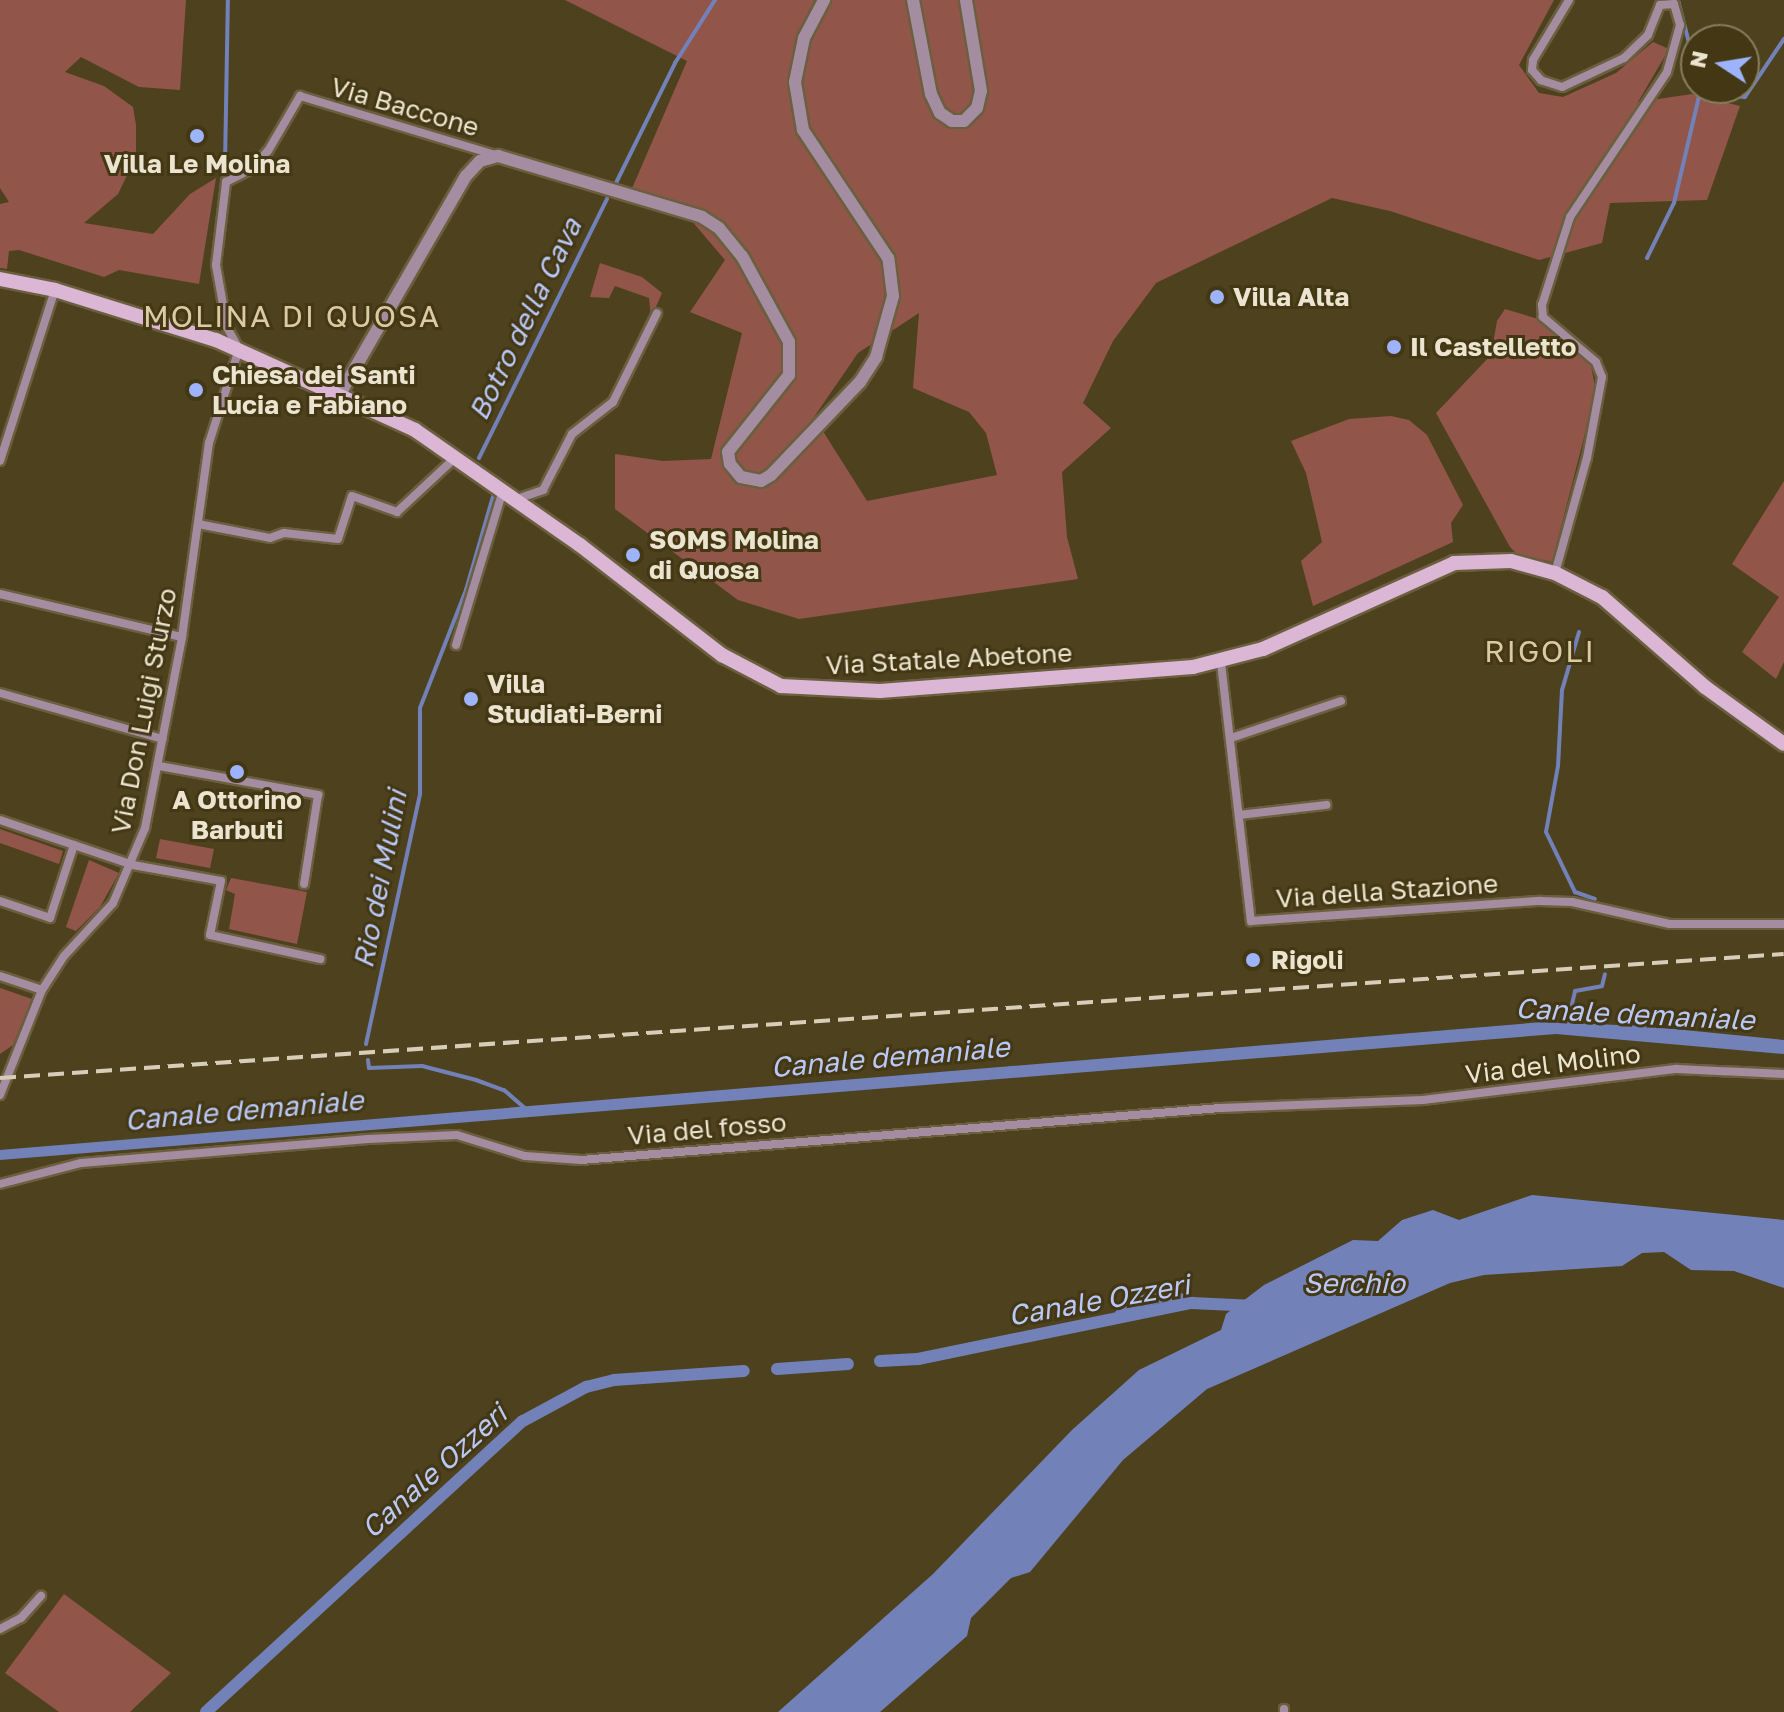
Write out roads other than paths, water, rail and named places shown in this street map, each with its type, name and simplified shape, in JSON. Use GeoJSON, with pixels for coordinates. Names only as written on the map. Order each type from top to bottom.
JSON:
{"type":"FeatureCollection","features":[{"type":"Feature","properties":{"kind":"main road","name":"Via Statale Abetone"},"geometry":{"type":"LineString","coordinates":[[0,279],[55,290],[239,349],[340,394],[456,457],[722,655],[781,686],[911,690],[1221,663],[1454,563],[1511,561],[1555,573],[1602,597],[1697,681],[1784,744]]}},
{"type":"Feature","properties":{"kind":"street"},"geometry":{"type":"LineString","coordinates":[[340,394],[466,176],[480,161],[498,156],[702,217],[742,256],[789,342],[789,375],[728,452],[735,472],[761,481],[860,382],[876,357],[893,296],[888,258],[803,130],[795,82],[804,38],[824,0]]}},
{"type":"Feature","properties":{"kind":"street"},"geometry":{"type":"LineString","coordinates":[[913,0],[931,94],[940,113],[952,121],[964,121],[977,108],[981,91],[966,0]]}},
{"type":"Feature","properties":{"kind":"street"},"geometry":{"type":"LineString","coordinates":[[1555,573],[1587,458],[1602,377],[1596,362],[1543,317],[1542,305],[1554,256],[1576,204],[1667,72],[1680,25],[1674,4],[1660,5],[1648,35],[1624,58],[1562,87],[1541,80],[1532,70],[1533,60],[1569,0]]}},
{"type":"Feature","properties":{"kind":"street","name":"Via Baccone"},"geometry":{"type":"LineString","coordinates":[[239,349],[227,327],[216,265],[226,182],[268,151],[300,96],[498,156]]}},
{"type":"Feature","properties":{"kind":"street"},"geometry":{"type":"LineString","coordinates":[[0,461],[55,290]]}},
{"type":"Feature","properties":{"kind":"street"},"geometry":{"type":"LineString","coordinates":[[516,500],[543,490],[572,434],[613,402],[657,313]]}},
{"type":"Feature","properties":{"kind":"street","name":"Via Don Luigi Sturzo"},"geometry":{"type":"LineString","coordinates":[[0,1095],[42,990],[64,956],[105,914],[133,865],[159,766],[182,637],[213,426],[239,349]]}},
{"type":"Feature","properties":{"kind":"street"},"geometry":{"type":"LineString","coordinates":[[198,524],[270,538],[284,533],[338,539],[352,496],[397,512],[456,457]]}},
{"type":"Feature","properties":{"kind":"street"},"geometry":{"type":"LineString","coordinates":[[456,645],[503,490]]}},
{"type":"Feature","properties":{"kind":"street"},"geometry":{"type":"LineString","coordinates":[[0,594],[182,637]]}},
{"type":"Feature","properties":{"kind":"street","name":"Via della Stazione"},"geometry":{"type":"LineString","coordinates":[[1221,663],[1251,921],[1540,901],[1572,902],[1670,924],[1784,924]]}},
{"type":"Feature","properties":{"kind":"street"},"geometry":{"type":"LineString","coordinates":[[0,693],[163,739]]}},
{"type":"Feature","properties":{"kind":"street"},"geometry":{"type":"LineString","coordinates":[[1231,738],[1341,701]]}},
{"type":"Feature","properties":{"kind":"street"},"geometry":{"type":"LineString","coordinates":[[159,766],[318,795],[304,884]]}},
{"type":"Feature","properties":{"kind":"street"},"geometry":{"type":"LineString","coordinates":[[1239,815],[1326,805]]}},
{"type":"Feature","properties":{"kind":"street"},"geometry":{"type":"LineString","coordinates":[[0,820],[133,865],[221,881],[210,935],[320,959]]}},
{"type":"Feature","properties":{"kind":"street"},"geometry":{"type":"LineString","coordinates":[[0,901],[50,918],[74,845]]}},
{"type":"Feature","properties":{"kind":"street"},"geometry":{"type":"LineString","coordinates":[[0,976],[42,990]]}},
{"type":"Feature","properties":{"kind":"street","name":"Via del Molino"},"geometry":{"type":"LineString","coordinates":[[1423,1100],[1677,1069],[1784,1074]]}},
{"type":"Feature","properties":{"kind":"street","name":"Via del fosso"},"geometry":{"type":"LineString","coordinates":[[0,1184],[81,1163],[368,1139],[457,1135],[525,1156],[581,1160],[1221,1108],[1423,1100]]}},
{"type":"Feature","properties":{"kind":"street"},"geometry":{"type":"LineString","coordinates":[[0,1629],[21,1618],[41,1596]]}},
{"type":"Feature","properties":{"kind":"water"},"geometry":{"type":"Polygon","coordinates":[[[1543,1022],[1644,1026],[1784,1040],[1784,1054],[1556,1034],[0,1160],[0,1150],[1543,1022]]]}},
{"type":"Feature","properties":{"kind":"water","name":"Serchio"},"geometry":{"type":"Polygon","coordinates":[[[1532,1195],[1784,1220],[1784,1288],[1734,1271],[1691,1270],[1664,1252],[1642,1253],[1622,1266],[1484,1275],[1450,1283],[1207,1389],[1123,1460],[1030,1572],[1011,1578],[971,1618],[967,1636],[880,1712],[778,1712],[933,1574],[1072,1430],[1139,1370],[1221,1330],[1226,1314],[1264,1285],[1353,1240],[1378,1241],[1402,1220],[1433,1210],[1459,1220],[1532,1195]]]}},
{"type":"Feature","properties":{"kind":"waterway","name":"Rio dei Mulini"},"geometry":{"type":"LineString","coordinates":[[225,165],[228,0]]}},
{"type":"Feature","properties":{"kind":"waterway","name":"Botro della Cava"},"geometry":{"type":"LineString","coordinates":[[616,183],[675,63],[715,0]]}},
{"type":"Feature","properties":{"kind":"waterway"},"geometry":{"type":"LineString","coordinates":[[1678,0],[1684,24]]}},
{"type":"Feature","properties":{"kind":"waterway"},"geometry":{"type":"LineString","coordinates":[[1760,75],[1784,39]]}},
{"type":"Feature","properties":{"kind":"waterway"},"geometry":{"type":"LineString","coordinates":[[1647,258],[1674,203],[1697,104]]}},
{"type":"Feature","properties":{"kind":"waterway","name":"Botro della Cava"},"geometry":{"type":"LineString","coordinates":[[479,458],[607,199]]}},
{"type":"Feature","properties":{"kind":"waterway","name":"Rio dei Mulini"},"geometry":{"type":"LineString","coordinates":[[366,1044],[420,794],[420,708],[466,590],[494,493]]}},
{"type":"Feature","properties":{"kind":"waterway"},"geometry":{"type":"LineString","coordinates":[[1579,632],[1562,690],[1558,766],[1546,832],[1575,892],[1595,899]]}},
{"type":"Feature","properties":{"kind":"waterway","name":"Canale demaniale"},"geometry":{"type":"LineString","coordinates":[[1567,1026],[1575,991],[1602,986],[1605,974]]}},
{"type":"Feature","properties":{"kind":"waterway","name":"Rio dei Mulini"},"geometry":{"type":"LineString","coordinates":[[368,1060],[369,1068],[422,1066],[476,1080],[504,1090],[526,1109]]}},
{"type":"Feature","properties":{"kind":"waterway"},"geometry":{"type":"LineString","coordinates":[[1121,1314],[1130,1304],[1168,1295],[1191,1303]]}},
{"type":"Feature","properties":{"kind":"waterway","name":"Canale Ozzeri"},"geometry":{"type":"LineString","coordinates":[[880,1361],[918,1359],[1192,1303],[1255,1306]]}},
{"type":"Feature","properties":{"kind":"waterway","name":"Canale Ozzeri"},"geometry":{"type":"LineString","coordinates":[[777,1369],[848,1364]]}},
{"type":"Feature","properties":{"kind":"waterway","name":"Canale Ozzeri"},"geometry":{"type":"LineString","coordinates":[[206,1712],[523,1421],[586,1387],[614,1380],[744,1371]]}},
{"type":"Feature","properties":{"kind":"railway"},"geometry":{"type":"LineString","coordinates":[[0,1078],[1784,954]]}},
{"type":"Feature","properties":{"kind":"place","name":"Villa Le Molina"},"geometry":{"type":"Point","coordinates":[197,136]}},
{"type":"Feature","properties":{"kind":"place","name":"Villa Alta"},"geometry":{"type":"Point","coordinates":[1217,297]}},
{"type":"Feature","properties":{"kind":"place","name":"Il Castelletto"},"geometry":{"type":"Point","coordinates":[1394,347]}},
{"type":"Feature","properties":{"kind":"place","name":"Chiesa dei Santi Lucia e Fabiano"},"geometry":{"type":"Point","coordinates":[196,390]}},
{"type":"Feature","properties":{"kind":"place","name":"SOMS Molina di Quosa"},"geometry":{"type":"Point","coordinates":[633,555]}},
{"type":"Feature","properties":{"kind":"place","name":"Villa Studiati-Berni"},"geometry":{"type":"Point","coordinates":[471,699]}},
{"type":"Feature","properties":{"kind":"place","name":"A Ottorino Barbuti"},"geometry":{"type":"Point","coordinates":[237,772]}},
{"type":"Feature","properties":{"kind":"place","name":"Rigoli"},"geometry":{"type":"Point","coordinates":[1253,960]}},
{"type":"Feature","properties":{"kind":"district","name":"MOLINA DI QUOSA"},"geometry":{"type":"Point","coordinates":[292,316]}},
{"type":"Feature","properties":{"kind":"district","name":"RIGOLI"},"geometry":{"type":"Point","coordinates":[1540,651]}}]}
